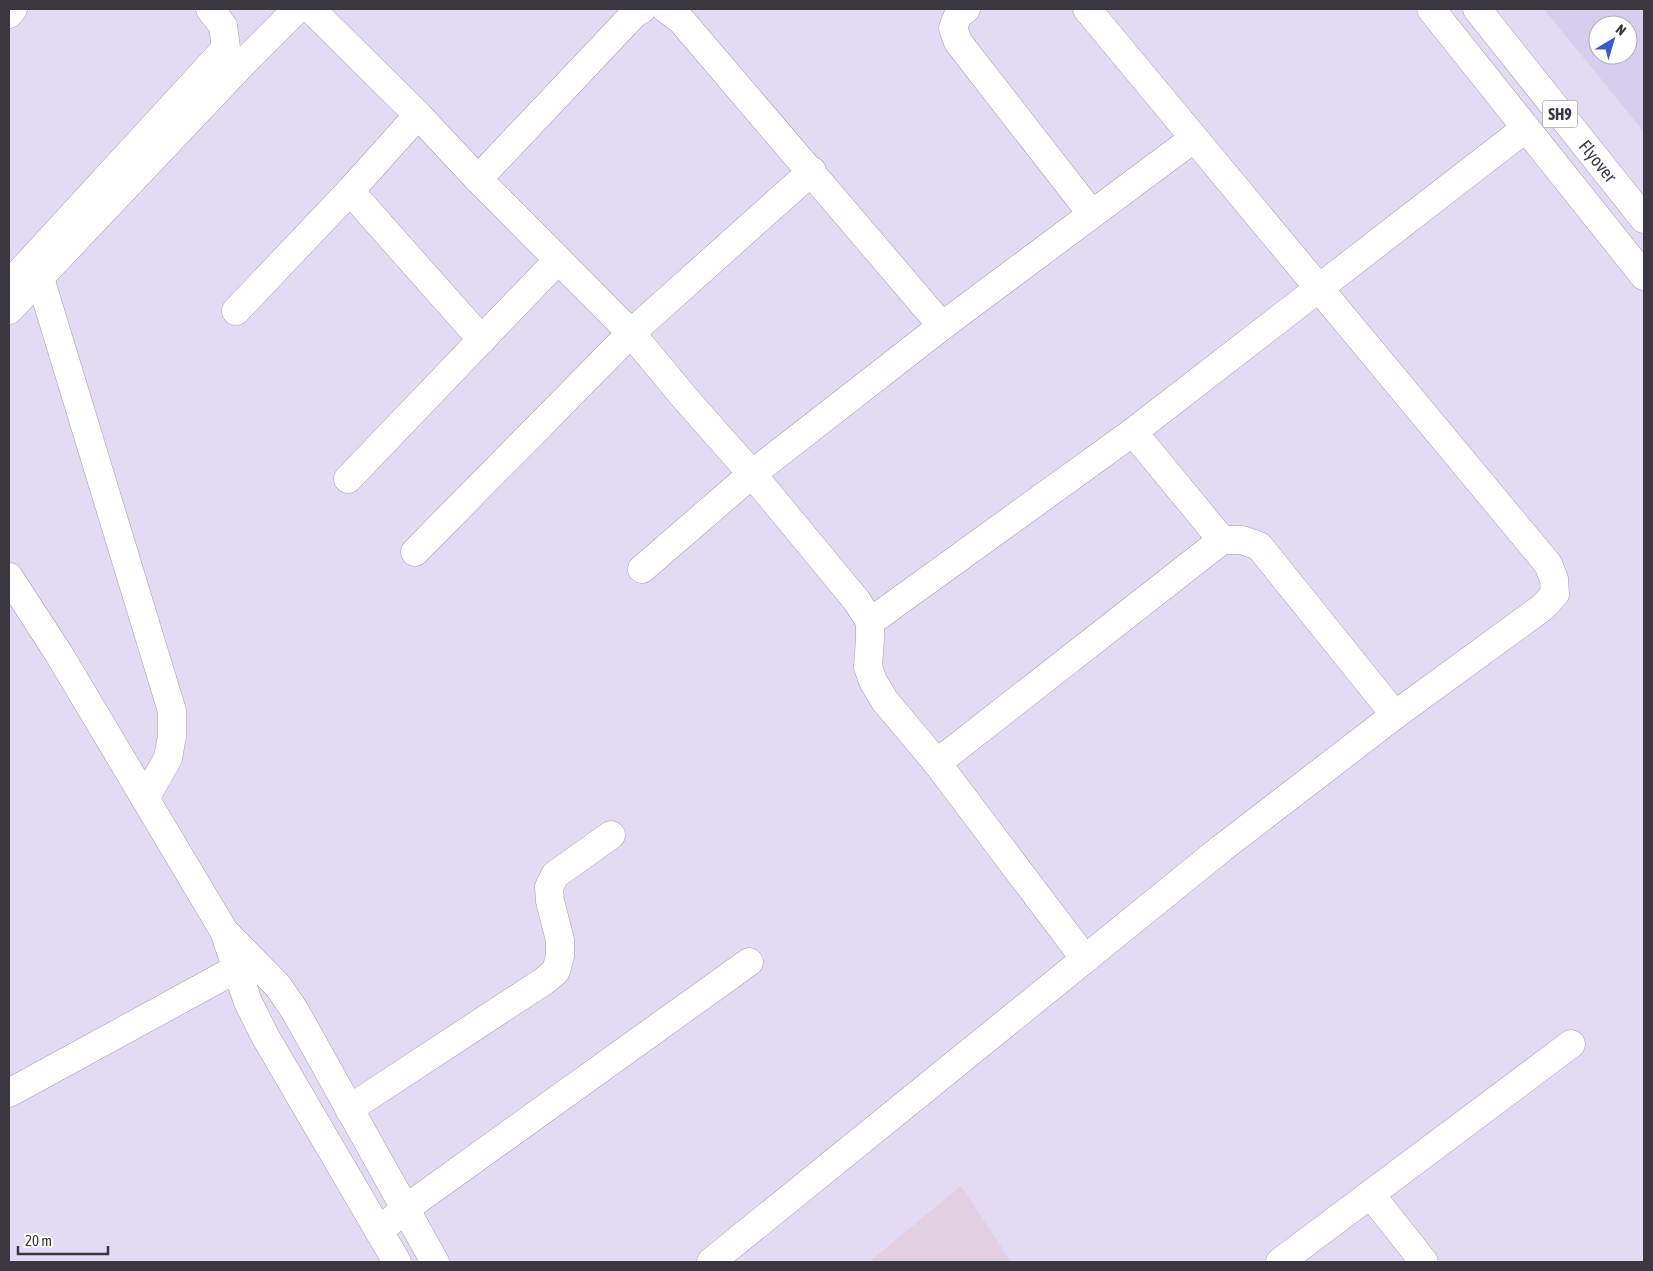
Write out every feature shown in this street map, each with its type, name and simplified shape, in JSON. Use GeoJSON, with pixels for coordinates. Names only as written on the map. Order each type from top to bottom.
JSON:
{"type":"FeatureCollection","features":[{"type":"Feature","properties":{"kind":"street"},"geometry":{"type":"LineString","coordinates":[[9,14],[13,9]]}},
{"type":"Feature","properties":{"kind":"street"},"geometry":{"type":"LineString","coordinates":[[9,284],[226,48],[223,26],[210,9]]}},
{"type":"Feature","properties":{"kind":"street"},"geometry":{"type":"LineString","coordinates":[[9,310],[246,60],[297,9]]}},
{"type":"Feature","properties":{"kind":"street"},"geometry":{"type":"LineString","coordinates":[[311,9],[418,115],[631,333],[752,474],[856,601],[870,622],[868,667],[873,681],[885,701],[937,763],[1085,959]]}},
{"type":"Feature","properties":{"kind":"street"},"geometry":{"type":"LineString","coordinates":[[478,178],[635,13],[642,9]]}},
{"type":"Feature","properties":{"kind":"street"},"geometry":{"type":"LineString","coordinates":[[666,9],[682,20],[942,326]]}},
{"type":"Feature","properties":{"kind":"street"},"geometry":{"type":"LineString","coordinates":[[966,9],[958,15],[953,28],[958,42],[1091,214]]}},
{"type":"Feature","properties":{"kind":"street"},"geometry":{"type":"LineString","coordinates":[[711,1262],[1222,848],[1395,715],[1542,607],[1555,594],[1554,579],[1548,564],[1193,139],[1087,9]]}},
{"type":"Feature","properties":{"kind":"street"},"geometry":{"type":"LineString","coordinates":[[1431,9],[1644,276]]}},
{"type":"Feature","properties":{"kind":"street","name":"Flyover"},"geometry":{"type":"LineString","coordinates":[[1477,9],[1644,219]]}},
{"type":"Feature","properties":{"kind":"street"},"geometry":{"type":"LineString","coordinates":[[236,311],[350,191],[418,115]]}},
{"type":"Feature","properties":{"kind":"street"},"geometry":{"type":"LineString","coordinates":[[870,622],[1133,432],[1526,128]]}},
{"type":"Feature","properties":{"kind":"street"},"geometry":{"type":"LineString","coordinates":[[642,569],[752,474],[942,326],[1193,139]]}},
{"type":"Feature","properties":{"kind":"street"},"geometry":{"type":"LineString","coordinates":[[415,552],[631,333],[812,171]]}},
{"type":"Feature","properties":{"kind":"street"},"geometry":{"type":"LineString","coordinates":[[350,191],[482,340]]}},
{"type":"Feature","properties":{"kind":"street"},"geometry":{"type":"LineString","coordinates":[[348,479],[558,260]]}},
{"type":"Feature","properties":{"kind":"street"},"geometry":{"type":"LineString","coordinates":[[40,278],[172,711],[172,736],[168,758],[146,797]]}},
{"type":"Feature","properties":{"kind":"street"},"geometry":{"type":"LineString","coordinates":[[1133,432],[1222,540]]}},
{"type":"Feature","properties":{"kind":"street"},"geometry":{"type":"LineString","coordinates":[[937,763],[1222,540],[1242,540],[1259,546],[1395,715]]}},
{"type":"Feature","properties":{"kind":"street"},"geometry":{"type":"LineString","coordinates":[[9,577],[59,654],[146,797],[224,931],[248,1002],[265,1036],[397,1262]]}},
{"type":"Feature","properties":{"kind":"street"},"geometry":{"type":"LineString","coordinates":[[349,1109],[544,981],[556,971],[560,956],[560,940],[550,901],[549,887],[555,875],[611,835]]}},
{"type":"Feature","properties":{"kind":"street"},"geometry":{"type":"LineString","coordinates":[[224,931],[278,986],[295,1011],[435,1262]]}},
{"type":"Feature","properties":{"kind":"street"},"geometry":{"type":"LineString","coordinates":[[379,1231],[406,1209],[748,962]]}},
{"type":"Feature","properties":{"kind":"street"},"geometry":{"type":"LineString","coordinates":[[9,1093],[236,969]]}},
{"type":"Feature","properties":{"kind":"street"},"geometry":{"type":"LineString","coordinates":[[1280,1262],[1571,1044]]}},
{"type":"Feature","properties":{"kind":"street"},"geometry":{"type":"LineString","coordinates":[[1370,1195],[1424,1262]]}},
{"type":"Feature","properties":{"kind":"shaded area"},"geometry":{"type":"Polygon","coordinates":[[[1544,9],[1644,9],[1644,132],[1590,65],[1638,65],[1638,15],[1588,15],[1588,63],[1544,9]]]}},
{"type":"Feature","properties":{"kind":"shaded area"},"geometry":{"type":"Polygon","coordinates":[[[961,1186],[1011,1262],[869,1262],[961,1186]]]}}]}
